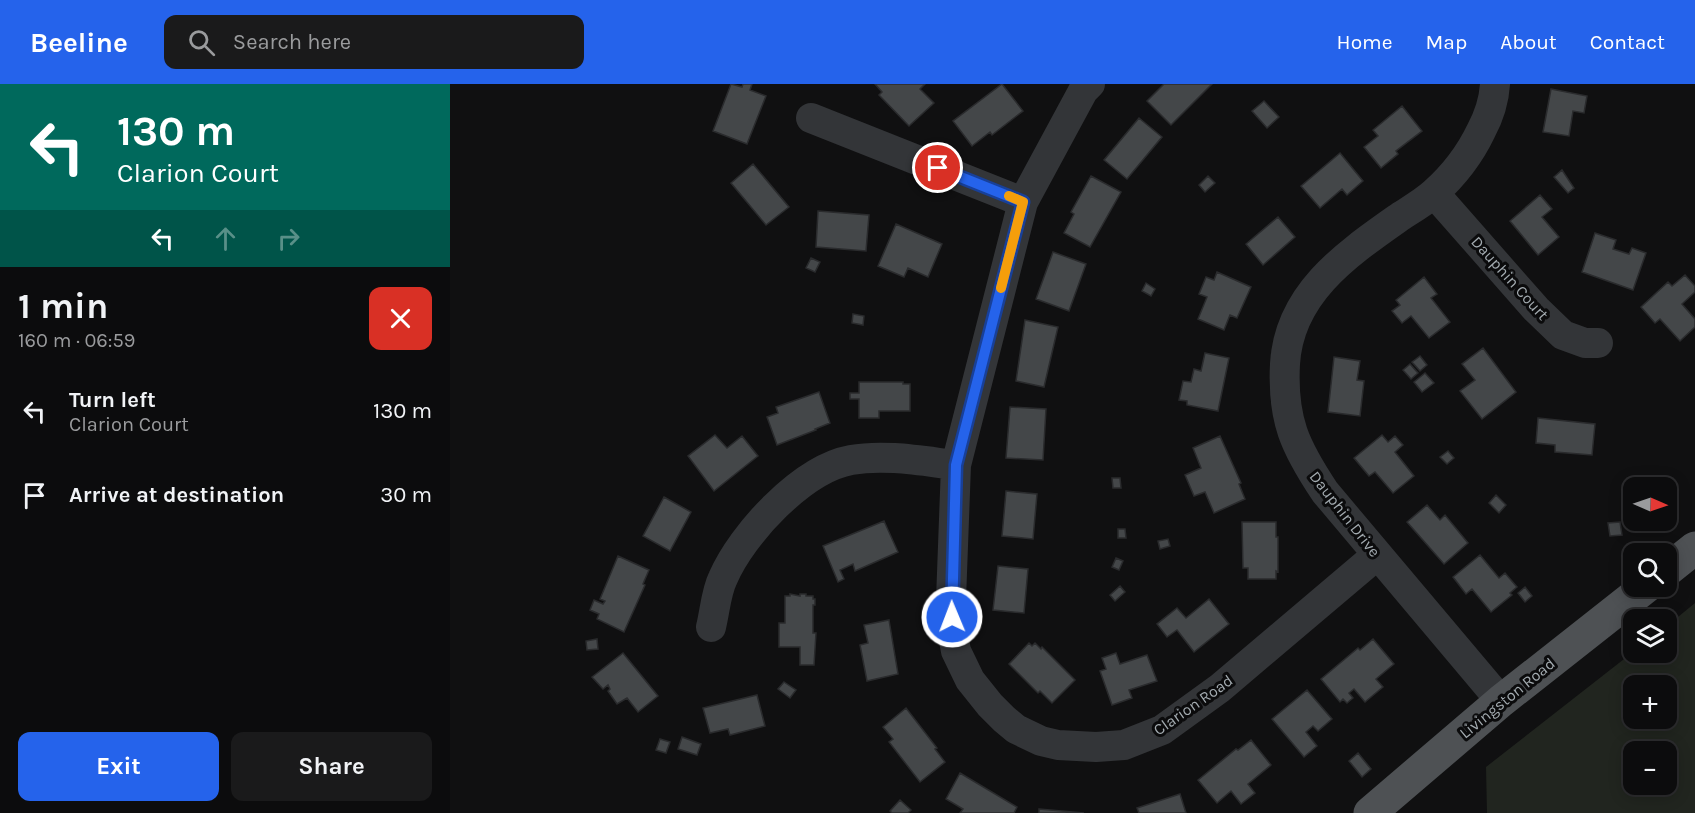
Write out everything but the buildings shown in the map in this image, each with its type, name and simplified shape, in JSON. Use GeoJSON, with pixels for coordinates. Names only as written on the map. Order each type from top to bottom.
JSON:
{"type":"FeatureCollection","features":[{"type":"Feature","properties":{"kind":"main road"},"geometry":{"type":"LineString","coordinates":[[1677,562],[1695,548]]}},
{"type":"Feature","properties":{"kind":"main road","name":"Livingston Road"},"geometry":{"type":"LineString","coordinates":[[1370,813],[1501,701],[1633,597]]}},
{"type":"Feature","properties":{"kind":"street","name":"Clarion Road"},"geometry":{"type":"LineString","coordinates":[[1090,84],[1083,91],[1023,202],[956,465],[951,600],[953,635],[956,651],[970,680],[1004,719],[1029,736],[1058,745],[1096,747],[1124,745],[1162,730],[1220,688],[1377,555]]}},
{"type":"Feature","properties":{"kind":"street","name":"Dauphin Drive"},"geometry":{"type":"LineString","coordinates":[[1495,84],[1495,96],[1488,118],[1474,145],[1456,169],[1434,193],[1358,247],[1308,296],[1296,317],[1286,351],[1284,388],[1293,438],[1301,456],[1325,492],[1501,701]]}},
{"type":"Feature","properties":{"kind":"street"},"geometry":{"type":"LineString","coordinates":[[811,118],[1023,202]]}},
{"type":"Feature","properties":{"kind":"street","name":"Dauphin Court"},"geometry":{"type":"LineString","coordinates":[[1434,193],[1536,309],[1563,335],[1585,343],[1598,343]]}},
{"type":"Feature","properties":{"kind":"street"},"geometry":{"type":"LineString","coordinates":[[711,627],[722,580],[731,560],[746,540],[800,483],[826,468],[849,460],[899,459],[956,465]]}},
{"type":"Feature","properties":{"kind":"shaded area"},"geometry":{"type":"Polygon","coordinates":[[[1695,603],[1695,813],[1487,813],[1486,767],[1623,660],[1623,663],[1677,663],[1677,618],[1695,603]]]}},
{"type":"Feature","properties":{"kind":"slow traffic"},"geometry":{"type":"LineString","coordinates":[[1001,288],[1023,202],[1009,196]]}},
{"type":"Feature","properties":{"kind":"route"},"geometry":{"type":"LineString","coordinates":[[938,168],[1023,202],[956,465],[952,617]]}}]}
